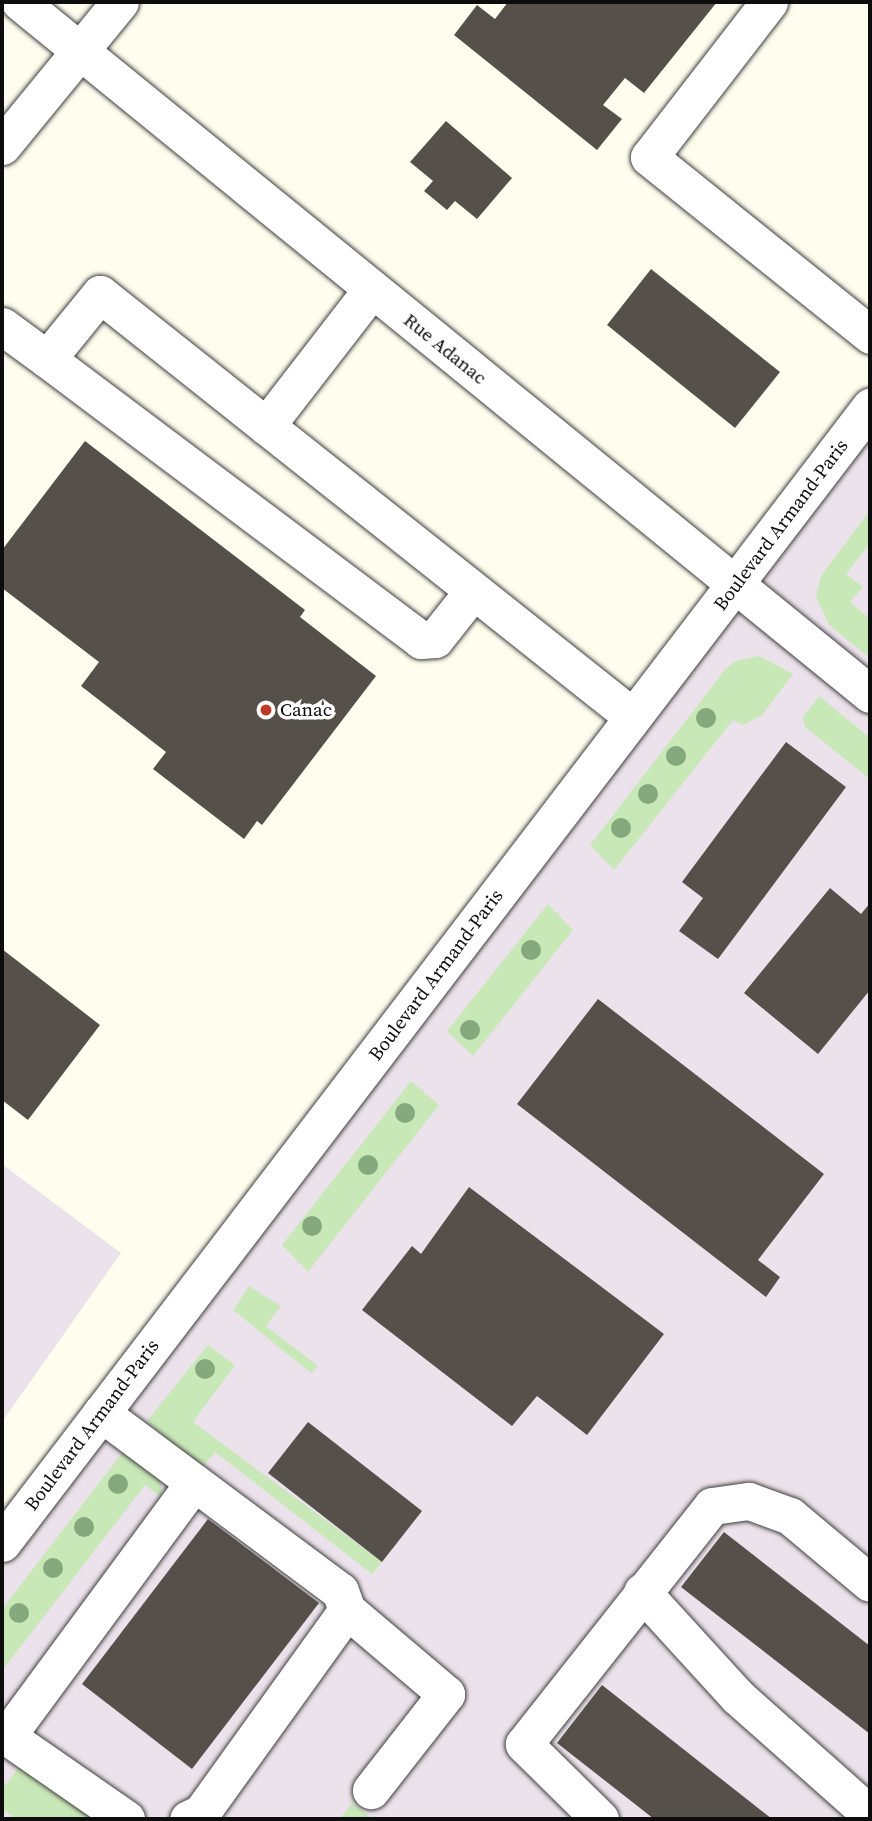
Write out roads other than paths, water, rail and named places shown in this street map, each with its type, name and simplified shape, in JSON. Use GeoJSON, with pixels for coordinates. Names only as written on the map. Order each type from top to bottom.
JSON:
{"type":"FeatureCollection","features":[{"type":"Feature","properties":{"kind":"street","name":"Rue Adanac"},"geometry":{"type":"LineString","coordinates":[[20,2],[870,694]]}},
{"type":"Feature","properties":{"kind":"street"},"geometry":{"type":"LineString","coordinates":[[2,146],[120,2]]}},
{"type":"Feature","properties":{"kind":"street"},"geometry":{"type":"LineString","coordinates":[[769,2],[649,157],[870,335]]}},
{"type":"Feature","properties":{"kind":"street"},"geometry":{"type":"LineString","coordinates":[[266,426],[372,289]]}},
{"type":"Feature","properties":{"kind":"street"},"geometry":{"type":"LineString","coordinates":[[47,359],[100,294],[633,717]]}},
{"type":"Feature","properties":{"kind":"street"},"geometry":{"type":"LineString","coordinates":[[2,326],[421,640],[435,639],[473,591]]}},
{"type":"Feature","properties":{"kind":"street","name":"Boulevard Armand-Paris"},"geometry":{"type":"LineString","coordinates":[[2,1543],[870,407]]}},
{"type":"Feature","properties":{"kind":"street"},"geometry":{"type":"LineString","coordinates":[[101,1413],[340,1591],[348,1610],[446,1694],[370,1790]]}},
{"type":"Feature","properties":{"kind":"street"},"geometry":{"type":"LineString","coordinates":[[126,1819],[4,1734],[194,1482]]}},
{"type":"Feature","properties":{"kind":"street"},"geometry":{"type":"LineString","coordinates":[[600,1819],[524,1744],[712,1506],[749,1501],[790,1516],[870,1583]]}},
{"type":"Feature","properties":{"kind":"street"},"geometry":{"type":"LineString","coordinates":[[642,1592],[738,1697],[870,1814]]}},
{"type":"Feature","properties":{"kind":"street"},"geometry":{"type":"LineString","coordinates":[[188,1819],[201,1813],[348,1610]]}},
{"type":"Feature","properties":{"kind":"place","name":"Canac"},"geometry":{"type":"Point","coordinates":[266,710]}}]}
